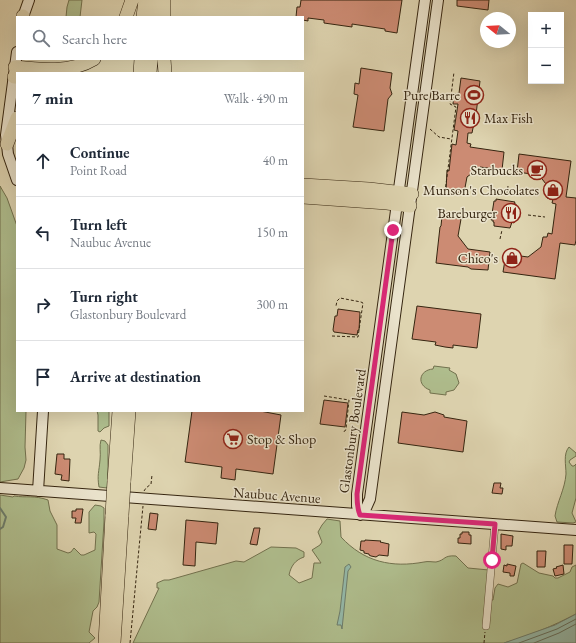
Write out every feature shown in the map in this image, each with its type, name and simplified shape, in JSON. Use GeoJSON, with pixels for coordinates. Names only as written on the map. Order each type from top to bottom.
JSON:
{"type":"FeatureCollection","features":[{"type":"Feature","properties":{"kind":"highway"},"geometry":{"type":"LineString","coordinates":[[126,16],[132,0]]}},
{"type":"Feature","properties":{"kind":"highway"},"geometry":{"type":"LineString","coordinates":[[143,16],[144,0]]}},
{"type":"Feature","properties":{"kind":"highway"},"geometry":{"type":"LineString","coordinates":[[154,16],[155,0]]}},
{"type":"Feature","properties":{"kind":"highway"},"geometry":{"type":"LineString","coordinates":[[164,0],[164,16]]}},
{"type":"Feature","properties":{"kind":"highway"},"geometry":{"type":"LineString","coordinates":[[48,60],[67,68]]}},
{"type":"Feature","properties":{"kind":"highway"},"geometry":{"type":"LineString","coordinates":[[27,72],[67,68],[83,65],[92,60]]}},
{"type":"Feature","properties":{"kind":"highway"},"geometry":{"type":"LineString","coordinates":[[140,72],[141,60]]}},
{"type":"Feature","properties":{"kind":"highway"},"geometry":{"type":"LineString","coordinates":[[150,72],[151,60]]}},
{"type":"Feature","properties":{"kind":"highway"},"geometry":{"type":"LineString","coordinates":[[164,60],[165,72]]}},
{"type":"Feature","properties":{"kind":"highway"},"geometry":{"type":"LineString","coordinates":[[6,144],[16,120]]}},
{"type":"Feature","properties":{"kind":"highway"},"geometry":{"type":"LineString","coordinates":[[304,185],[404,199]]}},
{"type":"Feature","properties":{"kind":"highway"},"geometry":{"type":"LineString","coordinates":[[304,197],[404,199]]}},
{"type":"Feature","properties":{"kind":"highway"},"geometry":{"type":"LineString","coordinates":[[114,643],[119,481],[119,412]]}},
{"type":"Feature","properties":{"kind":"highway"},"geometry":{"type":"LineString","coordinates":[[119,481],[129,412]]}},
{"type":"Feature","properties":{"kind":"highway"},"geometry":{"type":"LineString","coordinates":[[104,643],[117,515]]}},
{"type":"Feature","properties":{"kind":"main road"},"geometry":{"type":"LineString","coordinates":[[23,16],[29,0]]}},
{"type":"Feature","properties":{"kind":"main road","name":"Glastonbury Boulevard"},"geometry":{"type":"LineString","coordinates":[[360,515],[370,500],[388,367],[417,59],[425,0]]}},
{"type":"Feature","properties":{"kind":"main road","name":"Glastonbury Boulevard"},"geometry":{"type":"LineString","coordinates":[[360,515],[357,506],[357,498],[373,378],[430,61],[438,0]]}},
{"type":"Feature","properties":{"kind":"main road"},"geometry":{"type":"LineString","coordinates":[[417,59],[430,61]]}},
{"type":"Feature","properties":{"kind":"main road"},"geometry":{"type":"LineString","coordinates":[[16,60],[7,125],[6,144],[10,162],[16,177]]}},
{"type":"Feature","properties":{"kind":"main road"},"geometry":{"type":"LineString","coordinates":[[375,365],[388,367]]}},
{"type":"Feature","properties":{"kind":"main road"},"geometry":{"type":"LineString","coordinates":[[373,378],[386,379]]}},
{"type":"Feature","properties":{"kind":"main road"},"geometry":{"type":"LineString","coordinates":[[38,491],[43,412]]}},
{"type":"Feature","properties":{"kind":"main road","name":"Naubuc Avenue"},"geometry":{"type":"LineString","coordinates":[[0,488],[576,530]]}},
{"type":"Feature","properties":{"kind":"street"},"geometry":{"type":"LineString","coordinates":[[486,626],[495,524]]}},
{"type":"Feature","properties":{"kind":"path"},"geometry":{"type":"LineString","coordinates":[[445,192],[456,107],[450,104],[454,72]]}},
{"type":"Feature","properties":{"kind":"path"},"geometry":{"type":"LineString","coordinates":[[428,129],[433,130],[439,137],[452,139]]}},
{"type":"Feature","properties":{"kind":"path"},"geometry":{"type":"LineString","coordinates":[[507,193],[508,186]]}},
{"type":"Feature","properties":{"kind":"path"},"geometry":{"type":"LineString","coordinates":[[528,215],[545,217]]}},
{"type":"Feature","properties":{"kind":"path"},"geometry":{"type":"LineString","coordinates":[[500,239],[502,230]]}},
{"type":"Feature","properties":{"kind":"path"},"geometry":{"type":"LineString","coordinates":[[332,336],[358,337],[363,303],[340,298],[335,307]]}},
{"type":"Feature","properties":{"kind":"path"},"geometry":{"type":"LineString","coordinates":[[324,396],[349,400],[346,429],[342,432]]}},
{"type":"Feature","properties":{"kind":"path"},"geometry":{"type":"LineString","coordinates":[[130,643],[145,490],[151,484],[152,475]]}},
{"type":"Feature","properties":{"kind":"path"},"geometry":{"type":"LineString","coordinates":[[484,643],[486,626]]}},
{"type":"Feature","properties":{"kind":"shaded area"},"geometry":{"type":"Polygon","coordinates":[[[69,0],[82,0],[80,16],[66,16],[69,0]]]}},
{"type":"Feature","properties":{"kind":"shaded area"},"geometry":{"type":"Polygon","coordinates":[[[0,186],[7,198],[16,223],[16,412],[26,412],[26,460],[24,468],[18,479],[0,482],[0,186]]]}},
{"type":"Feature","properties":{"kind":"shaded area"},"geometry":{"type":"Polygon","coordinates":[[[434,366],[450,368],[449,370],[456,374],[459,383],[454,390],[446,392],[446,395],[430,393],[430,390],[423,385],[421,381],[422,375],[428,370],[433,369],[434,366]]]}},
{"type":"Feature","properties":{"kind":"shaded area"},"geometry":{"type":"Polygon","coordinates":[[[97,412],[109,412],[109,426],[100,432],[98,431],[97,412]]]}},
{"type":"Feature","properties":{"kind":"shaded area"},"geometry":{"type":"Polygon","coordinates":[[[101,440],[105,441],[108,445],[107,488],[99,487],[98,483],[101,440]]]}},
{"type":"Feature","properties":{"kind":"shaded area"},"geometry":{"type":"Polygon","coordinates":[[[569,447],[576,453],[576,456],[569,462],[572,466],[576,464],[576,498],[572,513],[576,522],[573,523],[557,522],[555,516],[563,490],[566,474],[565,456],[569,447]]]}},
{"type":"Feature","properties":{"kind":"shaded area"},"geometry":{"type":"Polygon","coordinates":[[[0,495],[13,497],[35,497],[48,500],[50,511],[57,525],[57,549],[68,553],[74,548],[81,555],[95,550],[96,534],[94,532],[89,533],[89,512],[95,505],[104,508],[99,602],[93,611],[89,632],[95,638],[89,643],[0,643],[0,495]]]}},
{"type":"Feature","properties":{"kind":"shaded area"},"geometry":{"type":"Polygon","coordinates":[[[327,519],[340,521],[341,537],[359,552],[379,561],[412,564],[436,562],[449,556],[456,556],[468,568],[489,570],[486,600],[493,600],[495,588],[498,584],[508,587],[517,583],[521,564],[523,563],[539,573],[553,576],[555,578],[570,572],[572,567],[576,565],[576,614],[559,623],[504,643],[133,643],[159,588],[157,588],[157,583],[164,580],[169,580],[236,561],[244,562],[271,547],[296,548],[304,552],[304,557],[294,564],[289,575],[299,583],[312,578],[314,563],[321,563],[312,550],[322,542],[318,532],[327,519]]]}},
{"type":"Feature","properties":{"kind":"water"},"geometry":{"type":"Polygon","coordinates":[[[349,564],[351,567],[348,571],[342,629],[341,625],[337,625],[345,567],[349,564]]]}},
{"type":"Feature","properties":{"kind":"water"},"geometry":{"type":"Polygon","coordinates":[[[576,614],[576,643],[504,643],[555,625],[576,614]]]}},
{"type":"Feature","properties":{"kind":"building"},"geometry":{"type":"Polygon","coordinates":[[[301,0],[402,0],[397,33],[385,31],[385,29],[352,24],[352,27],[324,23],[324,20],[308,18],[308,21],[304,20],[304,16],[296,16],[297,7],[300,7],[301,0]]]}},
{"type":"Feature","properties":{"kind":"building"},"geometry":{"type":"Polygon","coordinates":[[[457,0],[489,0],[488,10],[457,6],[457,0]]]}},
{"type":"Feature","properties":{"kind":"building"},"geometry":{"type":"Polygon","coordinates":[[[361,68],[392,73],[390,88],[392,94],[388,99],[384,131],[353,127],[358,95],[354,94],[355,83],[359,84],[361,68]]]}},
{"type":"Feature","properties":{"kind":"building"},"geometry":{"type":"Polygon","coordinates":[[[461,78],[480,81],[475,123],[472,133],[468,133],[467,143],[471,144],[470,147],[504,152],[502,170],[480,167],[467,177],[464,193],[446,191],[447,170],[449,171],[452,144],[456,145],[458,131],[454,130],[458,104],[453,104],[454,94],[459,93],[461,78]]]}},
{"type":"Feature","properties":{"kind":"building"},"geometry":{"type":"Polygon","coordinates":[[[519,154],[571,161],[566,197],[576,198],[576,240],[575,245],[560,243],[555,279],[503,272],[506,254],[528,257],[541,247],[543,237],[547,237],[548,233],[552,234],[556,204],[552,203],[553,199],[547,198],[549,188],[539,175],[517,172],[519,154]]]}},
{"type":"Feature","properties":{"kind":"building"},"geometry":{"type":"Polygon","coordinates":[[[496,199],[515,202],[514,204],[516,204],[514,223],[512,222],[510,228],[494,226],[493,220],[491,220],[494,201],[496,201],[496,199]]]}},
{"type":"Feature","properties":{"kind":"building"},"geometry":{"type":"Polygon","coordinates":[[[442,216],[461,219],[458,236],[468,249],[490,252],[488,270],[471,269],[468,267],[436,263],[442,216]]]}},
{"type":"Feature","properties":{"kind":"building"},"geometry":{"type":"Polygon","coordinates":[[[417,306],[481,314],[477,348],[453,345],[453,348],[445,347],[435,345],[436,342],[412,339],[417,306]]]}},
{"type":"Feature","properties":{"kind":"building"},"geometry":{"type":"Polygon","coordinates":[[[338,309],[360,312],[359,330],[357,335],[334,332],[335,316],[337,316],[338,309]]]}},
{"type":"Feature","properties":{"kind":"building"},"geometry":{"type":"Polygon","coordinates":[[[324,400],[348,403],[345,427],[320,424],[324,400]]]}},
{"type":"Feature","properties":{"kind":"building","name":"Stop & Shop"},"geometry":{"type":"Polygon","coordinates":[[[192,412],[265,412],[281,415],[273,474],[236,469],[235,480],[221,478],[222,467],[185,462],[192,412]]]}},
{"type":"Feature","properties":{"kind":"building"},"geometry":{"type":"Polygon","coordinates":[[[402,412],[424,415],[435,412],[444,415],[444,417],[467,421],[463,452],[398,443],[402,412]]]}},
{"type":"Feature","properties":{"kind":"building"},"geometry":{"type":"Polygon","coordinates":[[[57,454],[64,454],[64,459],[70,459],[69,481],[61,480],[62,475],[55,474],[57,454]]]}},
{"type":"Feature","properties":{"kind":"building"},"geometry":{"type":"Polygon","coordinates":[[[494,483],[501,483],[500,488],[503,488],[502,494],[492,493],[494,483]]]}},
{"type":"Feature","properties":{"kind":"building"},"geometry":{"type":"Polygon","coordinates":[[[76,509],[83,509],[81,523],[75,523],[76,518],[72,518],[72,511],[76,511],[76,509]]]}},
{"type":"Feature","properties":{"kind":"building"},"geometry":{"type":"Polygon","coordinates":[[[150,513],[158,514],[156,530],[148,529],[150,513]]]}},
{"type":"Feature","properties":{"kind":"building"},"geometry":{"type":"Polygon","coordinates":[[[186,520],[218,523],[216,544],[196,542],[195,566],[183,565],[186,520]]]}},
{"type":"Feature","properties":{"kind":"building"},"geometry":{"type":"Polygon","coordinates":[[[254,528],[260,528],[257,545],[250,544],[254,528]]]}},
{"type":"Feature","properties":{"kind":"building"},"geometry":{"type":"Polygon","coordinates":[[[462,532],[469,532],[469,535],[471,535],[471,544],[458,543],[458,538],[460,538],[460,534],[462,534],[462,532]]]}},
{"type":"Feature","properties":{"kind":"building"},"geometry":{"type":"Polygon","coordinates":[[[501,534],[513,536],[512,546],[506,546],[506,550],[501,549],[501,534]]]}},
{"type":"Feature","properties":{"kind":"building"},"geometry":{"type":"Polygon","coordinates":[[[361,541],[381,541],[380,542],[389,544],[388,556],[379,555],[376,557],[364,553],[364,551],[360,550],[361,541]]]}},
{"type":"Feature","properties":{"kind":"building"},"geometry":{"type":"Polygon","coordinates":[[[564,545],[573,545],[572,564],[564,564],[564,545]]]}},
{"type":"Feature","properties":{"kind":"building"},"geometry":{"type":"Polygon","coordinates":[[[537,551],[546,551],[545,567],[537,567],[537,551]]]}},
{"type":"Feature","properties":{"kind":"building"},"geometry":{"type":"Polygon","coordinates":[[[507,564],[516,566],[514,576],[510,576],[510,573],[503,572],[504,565],[507,566],[507,564]]]}},
{"type":"Feature","properties":{"kind":"building"},"geometry":{"type":"Polygon","coordinates":[[[563,565],[564,574],[555,576],[553,569],[563,565]]]}},
{"type":"Feature","properties":{"kind":"waterway"},"geometry":{"type":"LineString","coordinates":[[0,508],[6,517],[3,527],[0,529]]}},
{"type":"Feature","properties":{"kind":"place","name":"Pure Barre"},"geometry":{"type":"Point","coordinates":[474,95]}},
{"type":"Feature","properties":{"kind":"place","name":"Max Fish"},"geometry":{"type":"Point","coordinates":[470,118]}},
{"type":"Feature","properties":{"kind":"place","name":"Starbucks"},"geometry":{"type":"Point","coordinates":[537,170]}},
{"type":"Feature","properties":{"kind":"place","name":"Munson's Chocolates"},"geometry":{"type":"Point","coordinates":[553,190]}},
{"type":"Feature","properties":{"kind":"place","name":"Bareburger"},"geometry":{"type":"Point","coordinates":[511,213]}},
{"type":"Feature","properties":{"kind":"place","name":"Chico's"},"geometry":{"type":"Point","coordinates":[512,258]}},
{"type":"Feature","properties":{"kind":"place","name":"Stop & Shop"},"geometry":{"type":"Point","coordinates":[233,439]}},
{"type":"Feature","properties":{"kind":"route"},"geometry":{"type":"LineString","coordinates":[[393,230],[357,494],[358,510],[360,515],[495,524],[492,560]]}}]}
